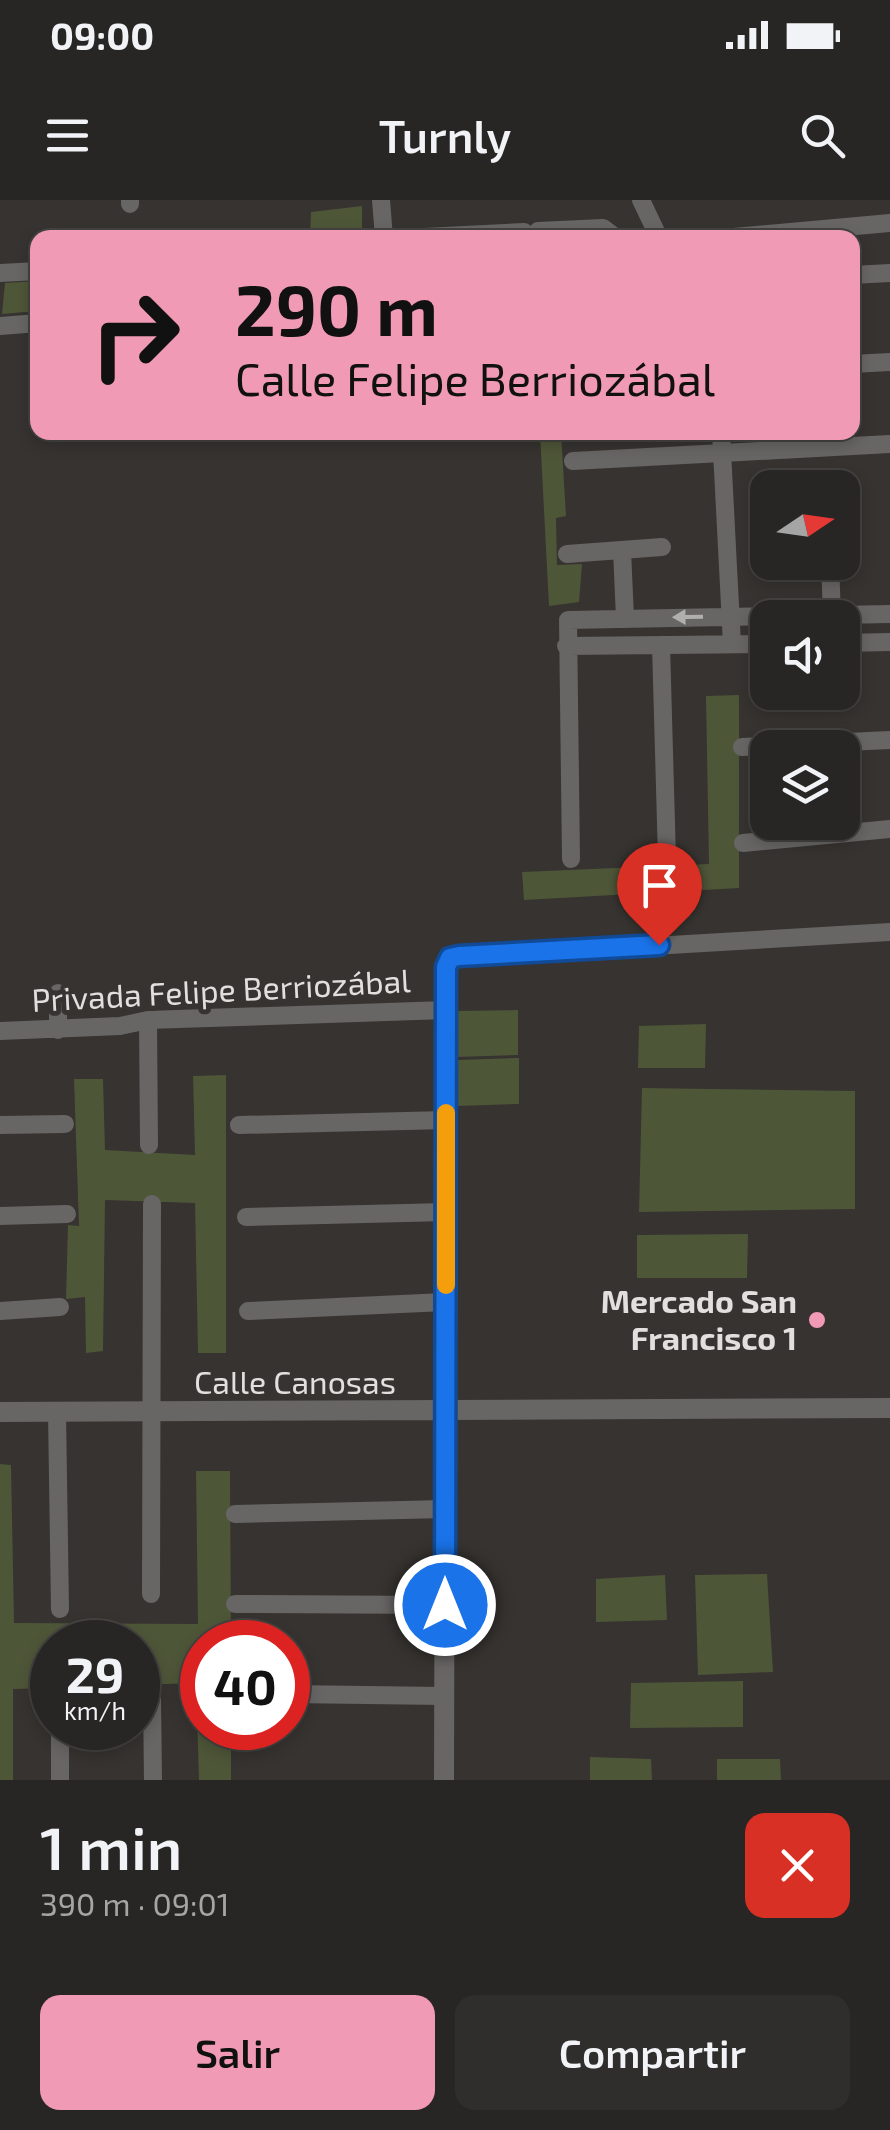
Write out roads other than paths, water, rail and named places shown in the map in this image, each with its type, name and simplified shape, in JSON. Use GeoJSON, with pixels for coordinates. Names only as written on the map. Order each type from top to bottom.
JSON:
{"type":"FeatureCollection","features":[{"type":"Feature","properties":{"kind":"street"},"geometry":{"type":"LineString","coordinates":[[381,200],[383,230]]}},
{"type":"Feature","properties":{"kind":"street"},"geometry":{"type":"LineString","coordinates":[[641,200],[655,230]]}},
{"type":"Feature","properties":{"kind":"street"},"geometry":{"type":"LineString","coordinates":[[830,230],[890,222]]}},
{"type":"Feature","properties":{"kind":"street"},"geometry":{"type":"LineString","coordinates":[[555,230],[606,230]]}},
{"type":"Feature","properties":{"kind":"street"},"geometry":{"type":"LineString","coordinates":[[0,273],[30,271]]}},
{"type":"Feature","properties":{"kind":"street"},"geometry":{"type":"LineString","coordinates":[[860,275],[890,273]]}},
{"type":"Feature","properties":{"kind":"street"},"geometry":{"type":"LineString","coordinates":[[0,326],[30,324]]}},
{"type":"Feature","properties":{"kind":"street"},"geometry":{"type":"LineString","coordinates":[[860,364],[890,362]]}},
{"type":"Feature","properties":{"kind":"street"},"geometry":{"type":"LineString","coordinates":[[721,440],[732,644]]}},
{"type":"Feature","properties":{"kind":"street"},"geometry":{"type":"LineString","coordinates":[[573,461],[890,444]]}},
{"type":"Feature","properties":{"kind":"street"},"geometry":{"type":"LineString","coordinates":[[567,554],[662,547]]}},
{"type":"Feature","properties":{"kind":"street"},"geometry":{"type":"LineString","coordinates":[[622,550],[625,618]]}},
{"type":"Feature","properties":{"kind":"street"},"geometry":{"type":"LineString","coordinates":[[860,615],[890,614]]}},
{"type":"Feature","properties":{"kind":"street"},"geometry":{"type":"LineString","coordinates":[[571,859],[568,620],[750,616]]}},
{"type":"Feature","properties":{"kind":"street"},"geometry":{"type":"LineString","coordinates":[[860,643],[890,642]]}},
{"type":"Feature","properties":{"kind":"street"},"geometry":{"type":"LineString","coordinates":[[566,646],[750,644]]}},
{"type":"Feature","properties":{"kind":"street"},"geometry":{"type":"LineString","coordinates":[[660,645],[668,859]]}},
{"type":"Feature","properties":{"kind":"street"},"geometry":{"type":"LineString","coordinates":[[742,748],[890,740]]}},
{"type":"Feature","properties":{"kind":"street"},"geometry":{"type":"LineString","coordinates":[[743,843],[890,829]]}},
{"type":"Feature","properties":{"kind":"street"},"geometry":{"type":"LineString","coordinates":[[444,1780],[446,1010],[450,958],[890,932]]}},
{"type":"Feature","properties":{"kind":"street"},"geometry":{"type":"LineString","coordinates":[[58,993],[58,1030]]}},
{"type":"Feature","properties":{"kind":"street","name":"Privada Felipe Berriozábal"},"geometry":{"type":"LineString","coordinates":[[0,1031],[58,1030],[148,1020],[446,1010]]}},
{"type":"Feature","properties":{"kind":"street"},"geometry":{"type":"LineString","coordinates":[[148,1020],[149,1145]]}},
{"type":"Feature","properties":{"kind":"street"},"geometry":{"type":"LineString","coordinates":[[239,1125],[446,1120]]}},
{"type":"Feature","properties":{"kind":"street"},"geometry":{"type":"LineString","coordinates":[[0,1126],[66,1124]]}},
{"type":"Feature","properties":{"kind":"street"},"geometry":{"type":"LineString","coordinates":[[152,1204],[152,1594]]}},
{"type":"Feature","properties":{"kind":"street"},"geometry":{"type":"LineString","coordinates":[[246,1218],[446,1212]]}},
{"type":"Feature","properties":{"kind":"street"},"geometry":{"type":"LineString","coordinates":[[0,1216],[68,1214]]}},
{"type":"Feature","properties":{"kind":"street"},"geometry":{"type":"LineString","coordinates":[[248,1311],[446,1302]]}},
{"type":"Feature","properties":{"kind":"street"},"geometry":{"type":"LineString","coordinates":[[0,1311],[60,1307]]}},
{"type":"Feature","properties":{"kind":"street","name":"Calle Canosas"},"geometry":{"type":"LineString","coordinates":[[0,1412],[890,1408]]}},
{"type":"Feature","properties":{"kind":"street"},"geometry":{"type":"LineString","coordinates":[[57,1412],[60,1609]]}},
{"type":"Feature","properties":{"kind":"street"},"geometry":{"type":"LineString","coordinates":[[235,1514],[445,1510]]}},
{"type":"Feature","properties":{"kind":"street"},"geometry":{"type":"LineString","coordinates":[[235,1604],[445,1605]]}},
{"type":"Feature","properties":{"kind":"street"},"geometry":{"type":"LineString","coordinates":[[310,1694],[444,1696]]}},
{"type":"Feature","properties":{"kind":"street"},"geometry":{"type":"LineString","coordinates":[[60,1750],[60,1780]]}},
{"type":"Feature","properties":{"kind":"street"},"geometry":{"type":"LineString","coordinates":[[153,1750],[153,1780]]}},
{"type":"Feature","properties":{"kind":"place","name":"Mercado San Francisco 1"},"geometry":{"type":"Point","coordinates":[817,1320]}}]}
